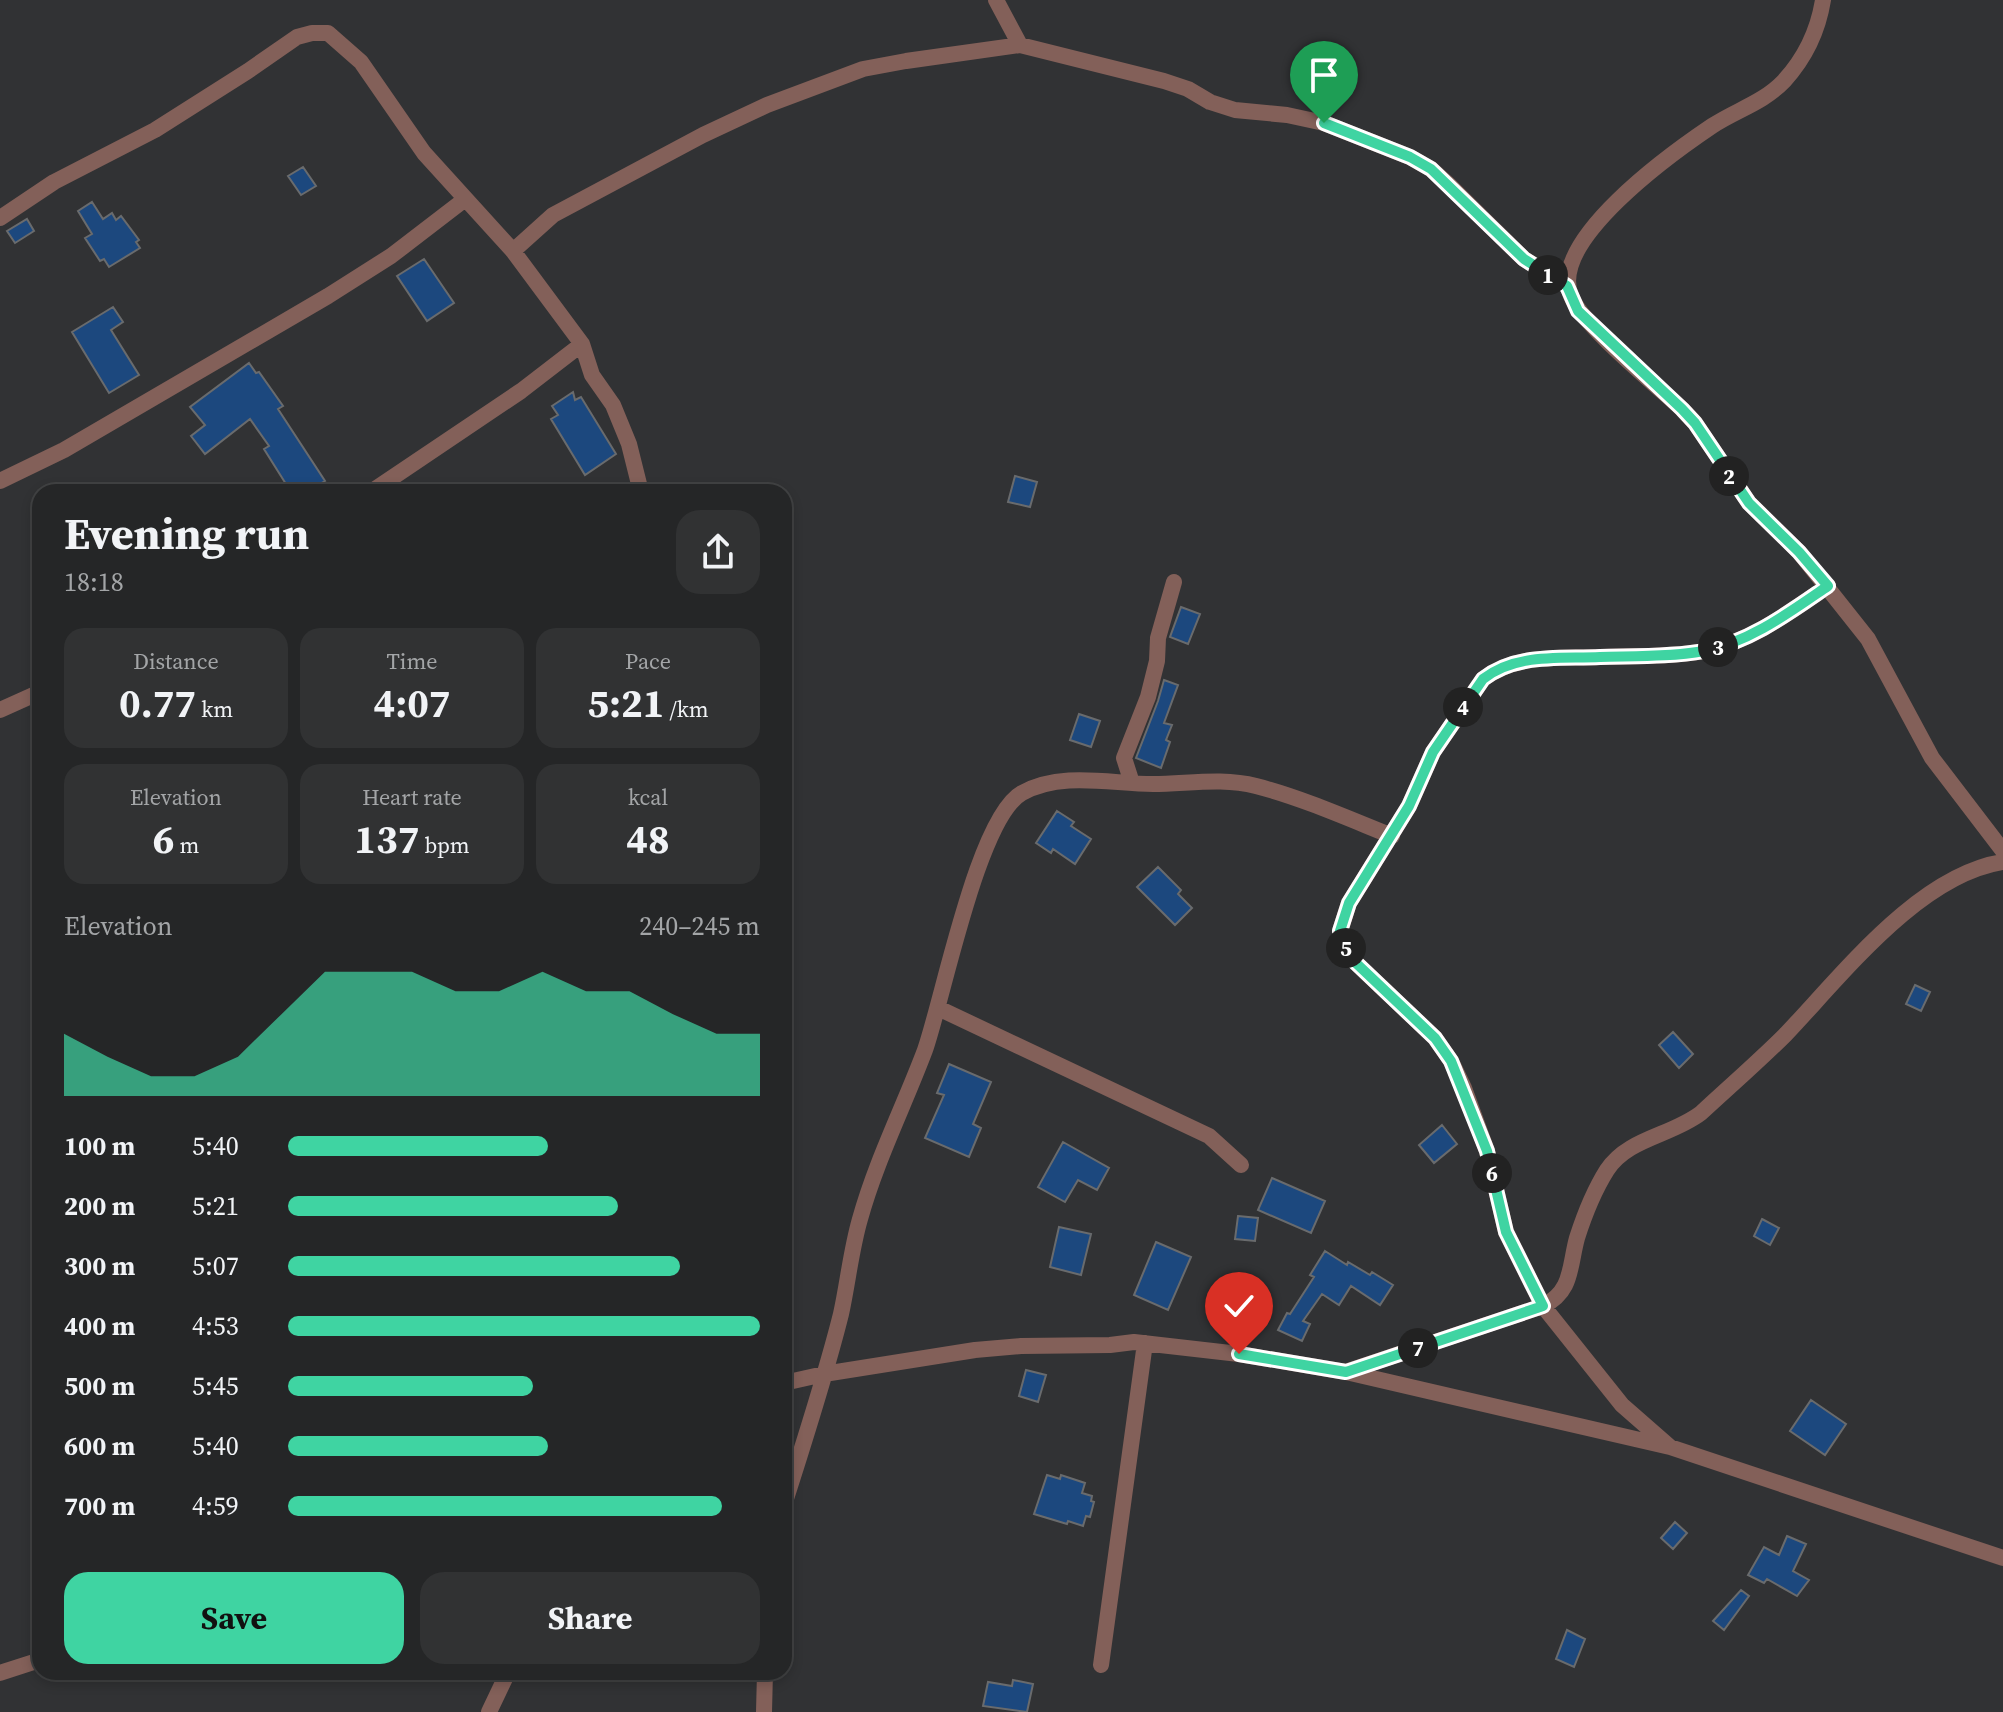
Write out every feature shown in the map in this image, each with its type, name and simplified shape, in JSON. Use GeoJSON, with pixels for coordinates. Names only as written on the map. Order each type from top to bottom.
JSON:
{"type":"FeatureCollection","features":[{"type":"Feature","properties":{"kind":"street"},"geometry":{"type":"LineString","coordinates":[[996,0],[1020,45]]}},
{"type":"Feature","properties":{"kind":"street"},"geometry":{"type":"LineString","coordinates":[[1823,0],[1810,45],[1784,81],[1769,95],[1710,127],[1618,198],[1592,228],[1577,253],[1569,271],[1567,286],[1578,311],[1695,423],[1749,503],[1799,552],[1828,586],[1868,639],[1932,758],[2003,851]]}},
{"type":"Feature","properties":{"kind":"street"},"geometry":{"type":"LineString","coordinates":[[0,218],[54,182],[155,130],[297,37],[328,33],[361,62],[424,153],[513,251],[582,344],[592,375],[613,405],[629,444],[639,484]]}},
{"type":"Feature","properties":{"kind":"street"},"geometry":{"type":"LineString","coordinates":[[513,251],[553,215],[703,135],[767,105],[863,69],[1020,45],[1164,81],[1235,110],[1287,115],[1324,123],[1410,157],[1431,169],[1449,185],[1524,259],[1567,286]]}},
{"type":"Feature","properties":{"kind":"street"},"geometry":{"type":"LineString","coordinates":[[0,481],[64,450],[328,296],[391,256],[464,200]]}},
{"type":"Feature","properties":{"kind":"street"},"geometry":{"type":"LineString","coordinates":[[383,484],[521,391],[582,344]]}},
{"type":"Feature","properties":{"kind":"street"},"geometry":{"type":"LineString","coordinates":[[1132,783],[1124,758],[1148,697],[1157,661],[1158,638],[1174,582]]}},
{"type":"Feature","properties":{"kind":"street"},"geometry":{"type":"LineString","coordinates":[[1670,1447],[1622,1405],[1543,1306],[1506,1232],[1487,1151],[1451,1061],[1435,1038],[1355,962],[1344,945],[1340,931],[1343,917],[1409,806],[1433,752],[1483,679],[1494,670],[1546,657],[1702,651],[1727,645],[1754,633],[1828,586]]}},
{"type":"Feature","properties":{"kind":"street"},"geometry":{"type":"LineString","coordinates":[[0,710],[32,696]]}},
{"type":"Feature","properties":{"kind":"street"},"geometry":{"type":"LineString","coordinates":[[792,1479],[841,1312],[863,1208],[925,1050],[956,932],[985,852],[1006,810],[1020,794],[1066,781],[1215,781],[1252,785],[1286,794],[1392,836]]}},
{"type":"Feature","properties":{"kind":"street"},"geometry":{"type":"LineString","coordinates":[[1346,1372],[1557,1299],[1566,1283],[1577,1239],[1606,1171],[1617,1157],[1633,1145],[1667,1134],[1701,1113],[1783,1037],[1870,945],[1934,891],[1982,865],[2003,862]]}},
{"type":"Feature","properties":{"kind":"street"},"geometry":{"type":"LineString","coordinates":[[938,1008],[1209,1136],[1241,1165]]}},
{"type":"Feature","properties":{"kind":"street"},"geometry":{"type":"LineString","coordinates":[[1101,1665],[1145,1343]]}},
{"type":"Feature","properties":{"kind":"street"},"geometry":{"type":"LineString","coordinates":[[792,1381],[975,1350],[1145,1343],[1239,1354],[1346,1372],[1670,1447],[2003,1558]]}},
{"type":"Feature","properties":{"kind":"street"},"geometry":{"type":"LineString","coordinates":[[0,1673],[32,1663]]}},
{"type":"Feature","properties":{"kind":"street"},"geometry":{"type":"LineString","coordinates":[[489,1712],[504,1680]]}},
{"type":"Feature","properties":{"kind":"street"},"geometry":{"type":"LineString","coordinates":[[764,1712],[765,1680]]}},
{"type":"Feature","properties":{"kind":"building"},"geometry":{"type":"Polygon","coordinates":[[[303,167],[316,186],[301,195],[288,176],[303,167]]]}},
{"type":"Feature","properties":{"kind":"building"},"geometry":{"type":"Polygon","coordinates":[[[92,202],[103,219],[112,213],[116,220],[121,216],[139,240],[136,242],[140,248],[109,267],[104,259],[100,261],[85,238],[92,234],[78,211],[92,202]]]}},
{"type":"Feature","properties":{"kind":"building"},"geometry":{"type":"Polygon","coordinates":[[[27,219],[34,231],[15,243],[7,231],[27,219]]]}},
{"type":"Feature","properties":{"kind":"building"},"geometry":{"type":"Polygon","coordinates":[[[424,259],[454,303],[427,321],[397,276],[424,259]]]}},
{"type":"Feature","properties":{"kind":"building"},"geometry":{"type":"Polygon","coordinates":[[[113,307],[123,322],[111,330],[139,375],[109,393],[72,332],[113,307]]]}},
{"type":"Feature","properties":{"kind":"building"},"geometry":{"type":"Polygon","coordinates":[[[249,363],[283,406],[278,409],[325,481],[320,484],[286,484],[264,449],[269,446],[250,419],[205,454],[191,436],[205,425],[190,407],[249,363]]]}},
{"type":"Feature","properties":{"kind":"building"},"geometry":{"type":"Polygon","coordinates":[[[573,392],[575,400],[581,397],[616,454],[585,475],[551,419],[558,415],[552,406],[573,392]]]}},
{"type":"Feature","properties":{"kind":"building"},"geometry":{"type":"Polygon","coordinates":[[[1015,476],[1037,482],[1030,507],[1008,502],[1015,476]]]}},
{"type":"Feature","properties":{"kind":"building"},"geometry":{"type":"Polygon","coordinates":[[[1181,607],[1200,614],[1188,644],[1170,637],[1181,607]]]}},
{"type":"Feature","properties":{"kind":"building"},"geometry":{"type":"Polygon","coordinates":[[[1164,680],[1178,685],[1164,723],[1172,725],[1161,768],[1136,758],[1164,680]]]}},
{"type":"Feature","properties":{"kind":"building"},"geometry":{"type":"Polygon","coordinates":[[[1079,714],[1100,721],[1091,747],[1070,740],[1079,714]]]}},
{"type":"Feature","properties":{"kind":"building"},"geometry":{"type":"Polygon","coordinates":[[[1057,811],[1074,822],[1071,826],[1091,839],[1075,864],[1053,849],[1051,853],[1036,843],[1057,811]]]}},
{"type":"Feature","properties":{"kind":"building"},"geometry":{"type":"Polygon","coordinates":[[[1158,867],[1181,890],[1178,894],[1192,908],[1175,925],[1137,887],[1158,867]]]}},
{"type":"Feature","properties":{"kind":"building"},"geometry":{"type":"Polygon","coordinates":[[[1915,985],[1930,992],[1921,1011],[1906,1004],[1915,985]]]}},
{"type":"Feature","properties":{"kind":"building"},"geometry":{"type":"Polygon","coordinates":[[[1673,1032],[1693,1054],[1679,1068],[1659,1045],[1673,1032]]]}},
{"type":"Feature","properties":{"kind":"building"},"geometry":{"type":"Polygon","coordinates":[[[949,1064],[991,1082],[973,1124],[981,1128],[969,1157],[925,1138],[944,1095],[937,1093],[949,1064]]]}},
{"type":"Feature","properties":{"kind":"building"},"geometry":{"type":"Polygon","coordinates":[[[1442,1125],[1457,1144],[1434,1163],[1419,1145],[1442,1125]]]}},
{"type":"Feature","properties":{"kind":"building"},"geometry":{"type":"Polygon","coordinates":[[[1063,1142],[1109,1168],[1097,1190],[1078,1180],[1065,1202],[1038,1187],[1063,1142]]]}},
{"type":"Feature","properties":{"kind":"building"},"geometry":{"type":"Polygon","coordinates":[[[1272,1178],[1325,1201],[1311,1233],[1258,1210],[1272,1178]]]}},
{"type":"Feature","properties":{"kind":"building"},"geometry":{"type":"Polygon","coordinates":[[[1238,1216],[1258,1218],[1255,1241],[1235,1239],[1238,1216]]]}},
{"type":"Feature","properties":{"kind":"building"},"geometry":{"type":"Polygon","coordinates":[[[1762,1219],[1779,1228],[1770,1245],[1754,1236],[1762,1219]]]}},
{"type":"Feature","properties":{"kind":"building"},"geometry":{"type":"Polygon","coordinates":[[[1059,1227],[1091,1234],[1081,1275],[1050,1267],[1059,1227]]]}},
{"type":"Feature","properties":{"kind":"building"},"geometry":{"type":"Polygon","coordinates":[[[1156,1242],[1191,1257],[1168,1310],[1134,1295],[1156,1242]]]}},
{"type":"Feature","properties":{"kind":"building"},"geometry":{"type":"Polygon","coordinates":[[[1325,1251],[1347,1265],[1348,1262],[1370,1275],[1372,1272],[1393,1285],[1380,1305],[1351,1286],[1339,1305],[1322,1294],[1303,1321],[1310,1324],[1302,1341],[1278,1330],[1314,1277],[1310,1275],[1325,1251]]]}},
{"type":"Feature","properties":{"kind":"building"},"geometry":{"type":"Polygon","coordinates":[[[1026,1370],[1046,1375],[1038,1402],[1019,1396],[1026,1370]]]}},
{"type":"Feature","properties":{"kind":"building"},"geometry":{"type":"Polygon","coordinates":[[[1811,1400],[1846,1424],[1825,1455],[1790,1431],[1811,1400]]]}},
{"type":"Feature","properties":{"kind":"building"},"geometry":{"type":"Polygon","coordinates":[[[1047,1475],[1060,1479],[1061,1475],[1085,1483],[1082,1493],[1092,1496],[1091,1501],[1094,1502],[1090,1517],[1086,1516],[1083,1526],[1034,1514],[1047,1475]]]}},
{"type":"Feature","properties":{"kind":"building"},"geometry":{"type":"Polygon","coordinates":[[[1675,1522],[1687,1533],[1673,1549],[1661,1538],[1675,1522]]]}},
{"type":"Feature","properties":{"kind":"building"},"geometry":{"type":"Polygon","coordinates":[[[1787,1536],[1806,1544],[1793,1571],[1809,1580],[1797,1596],[1767,1579],[1764,1583],[1748,1575],[1764,1547],[1779,1555],[1787,1536]]]}},
{"type":"Feature","properties":{"kind":"building"},"geometry":{"type":"Polygon","coordinates":[[[1741,1590],[1749,1596],[1724,1630],[1713,1621],[1741,1590]]]}},
{"type":"Feature","properties":{"kind":"building"},"geometry":{"type":"Polygon","coordinates":[[[1567,1630],[1585,1639],[1574,1667],[1556,1659],[1567,1630]]]}},
{"type":"Feature","properties":{"kind":"building"},"geometry":{"type":"Polygon","coordinates":[[[1013,1680],[1033,1684],[1027,1712],[983,1706],[988,1682],[1012,1686],[1013,1680]]]}},
{"type":"Feature","properties":{"kind":"route"},"geometry":{"type":"LineString","coordinates":[[1239,1354],[1346,1372],[1543,1306],[1506,1232],[1487,1151],[1451,1061],[1435,1038],[1355,962],[1344,945],[1340,931],[1349,903],[1409,806],[1433,752],[1483,679],[1494,670],[1546,657],[1702,651],[1727,645],[1787,614],[1828,586],[1799,552],[1749,503],[1695,423],[1578,311],[1567,286],[1524,259],[1431,169],[1410,157],[1324,123]]}}]}
